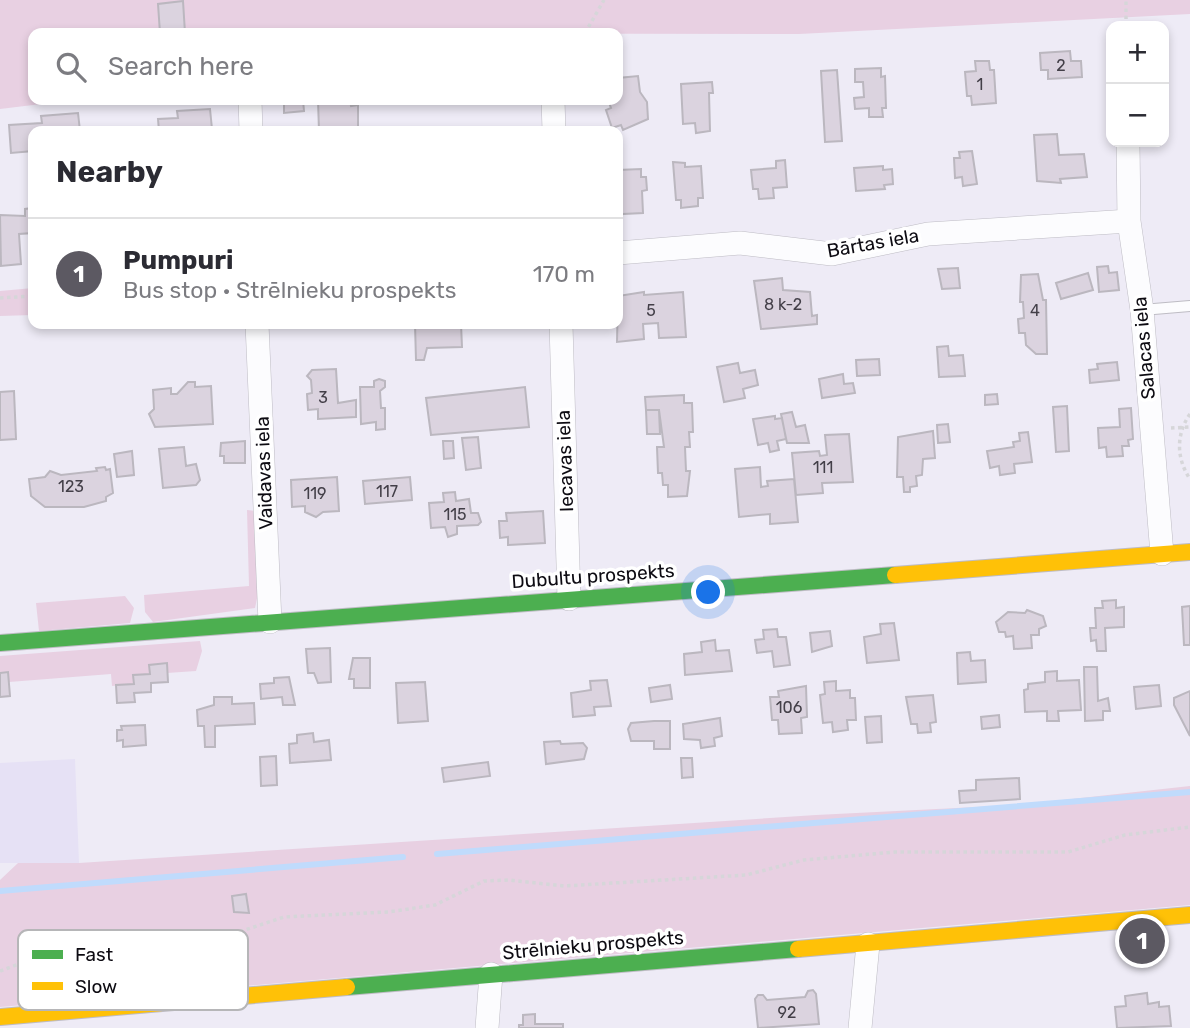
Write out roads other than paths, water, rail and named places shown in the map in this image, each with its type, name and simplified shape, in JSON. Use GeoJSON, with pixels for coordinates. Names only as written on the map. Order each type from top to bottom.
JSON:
{"type":"FeatureCollection","features":[{"type":"Feature","properties":{"kind":"main road","name":"Dubultu prospekts"},"geometry":{"type":"LineString","coordinates":[[0,643],[1190,552]]}},
{"type":"Feature","properties":{"kind":"main road","name":"Strēlnieku prospekts"},"geometry":{"type":"LineString","coordinates":[[248,994],[1190,915]]}},
{"type":"Feature","properties":{"kind":"main road","name":"Strēlnieku prospekts"},"geometry":{"type":"LineString","coordinates":[[0,1017],[69,1010]]}},
{"type":"Feature","properties":{"kind":"street"},"geometry":{"type":"LineString","coordinates":[[250,105],[251,126]]}},
{"type":"Feature","properties":{"kind":"street"},"geometry":{"type":"LineString","coordinates":[[553,105],[554,126]]}},
{"type":"Feature","properties":{"kind":"street","name":"Salacas iela"},"geometry":{"type":"LineString","coordinates":[[1128,147],[1129,221],[1142,310],[1162,554]]}},
{"type":"Feature","properties":{"kind":"street","name":"Bārtas iela"},"geometry":{"type":"LineString","coordinates":[[623,253],[740,243],[832,254],[928,233],[1129,221]]}},
{"type":"Feature","properties":{"kind":"street","name":"Vaidavas iela"},"geometry":{"type":"LineString","coordinates":[[257,329],[270,622]]}},
{"type":"Feature","properties":{"kind":"street","name":"Iecavas iela"},"geometry":{"type":"LineString","coordinates":[[561,329],[569,599]]}},
{"type":"Feature","properties":{"kind":"street"},"geometry":{"type":"LineString","coordinates":[[860,1028],[868,944]]}},
{"type":"Feature","properties":{"kind":"street"},"geometry":{"type":"LineString","coordinates":[[487,1028],[491,974]]}},
{"type":"Feature","properties":{"kind":"street"},"geometry":{"type":"LineString","coordinates":[[117,1028],[119,1010]]}},
{"type":"Feature","properties":{"kind":"lane"},"geometry":{"type":"LineString","coordinates":[[1142,310],[1190,306]]}},
{"type":"Feature","properties":{"kind":"waterway"},"geometry":{"type":"LineString","coordinates":[[437,854],[1190,792]]}},
{"type":"Feature","properties":{"kind":"waterway"},"geometry":{"type":"LineString","coordinates":[[0,891],[403,857]]}},
{"type":"Feature","properties":{"kind":"place","name":"Pumpuri"},"geometry":{"type":"Point","coordinates":[1142,941]}}]}
